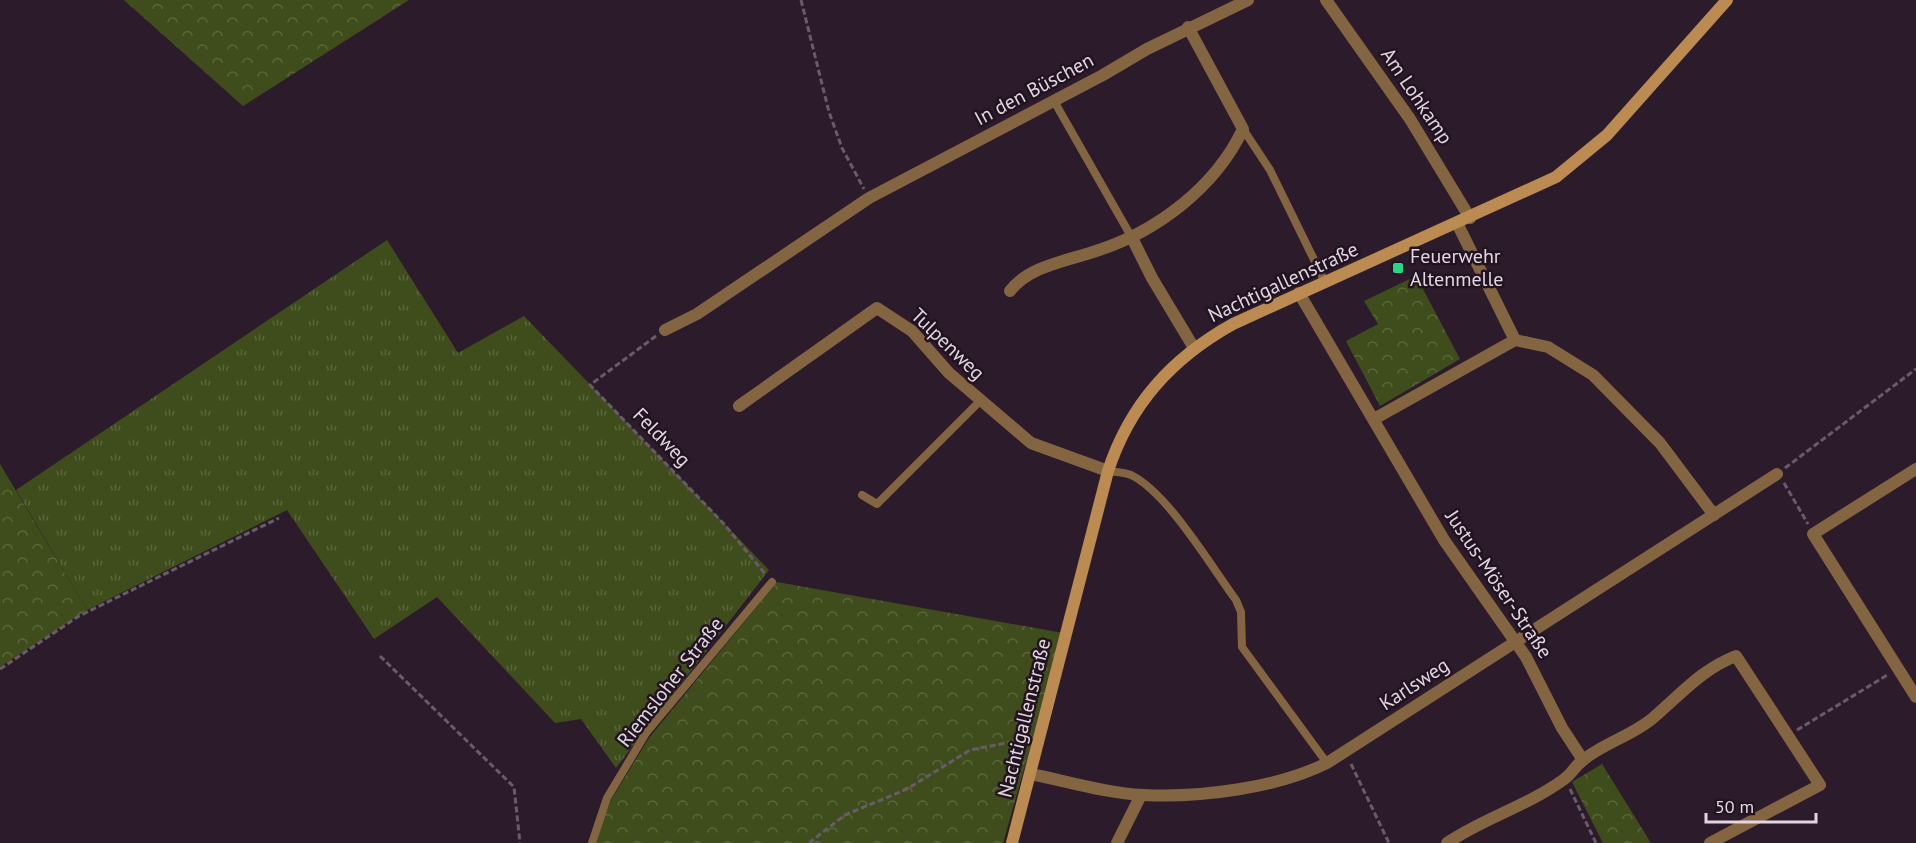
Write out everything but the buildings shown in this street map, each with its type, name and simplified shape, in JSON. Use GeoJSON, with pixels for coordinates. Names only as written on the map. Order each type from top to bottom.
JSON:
{"type":"FeatureCollection","features":[{"type":"Feature","properties":{"kind":"street"},"geometry":{"type":"LineString","coordinates":[[1010,291],[1016,283],[1045,267],[1132,238],[1159,222],[1201,187],[1232,153],[1243,129],[1188,27],[1248,0]]}},
{"type":"Feature","properties":{"kind":"street","name":"Am Lohkamp"},"geometry":{"type":"LineString","coordinates":[[1326,0],[1416,127],[1470,218]]}},
{"type":"Feature","properties":{"kind":"street","name":"Nachtigallenstraße"},"geometry":{"type":"LineString","coordinates":[[1012,843],[1108,471],[1118,439],[1147,393],[1194,348],[1233,324],[1556,177],[1585,155],[1632,109],[1727,0]]}},
{"type":"Feature","properties":{"kind":"street","name":"In den Büschen"},"geometry":{"type":"LineString","coordinates":[[665,330],[697,314],[869,198],[1054,101],[1188,27]]}},
{"type":"Feature","properties":{"kind":"street"},"geometry":{"type":"LineString","coordinates":[[1457,223],[1515,340]]}},
{"type":"Feature","properties":{"kind":"street"},"geometry":{"type":"LineString","coordinates":[[1132,238],[1152,278],[1194,348]]}},
{"type":"Feature","properties":{"kind":"street","name":"Justus-Möser-Straße"},"geometry":{"type":"LineString","coordinates":[[1299,293],[1444,540],[1536,674],[1562,729],[1583,760]]}},
{"type":"Feature","properties":{"kind":"street","name":"Tulpenweg"},"geometry":{"type":"LineString","coordinates":[[739,406],[877,308],[912,331],[949,373],[1031,443],[1108,471]]}},
{"type":"Feature","properties":{"kind":"street"},"geometry":{"type":"LineString","coordinates":[[1374,419],[1515,340],[1548,347],[1593,375],[1660,443],[1714,515]]}},
{"type":"Feature","properties":{"kind":"street"},"geometry":{"type":"LineString","coordinates":[[1916,469],[1813,534],[1916,698]]}},
{"type":"Feature","properties":{"kind":"street","name":"Karlsweg"},"geometry":{"type":"LineString","coordinates":[[1030,774],[1141,795],[1184,795],[1281,782],[1306,774],[1327,763],[1777,474]]}},
{"type":"Feature","properties":{"kind":"street"},"geometry":{"type":"LineString","coordinates":[[1447,843],[1471,827],[1535,798],[1565,779],[1583,760],[1651,719],[1683,688],[1715,664],[1736,656],[1820,785],[1710,843]]}},
{"type":"Feature","properties":{"kind":"street"},"geometry":{"type":"LineString","coordinates":[[1117,843],[1141,795]]}},
{"type":"Feature","properties":{"kind":"lane"},"geometry":{"type":"LineString","coordinates":[[1054,101],[1132,238]]}},
{"type":"Feature","properties":{"kind":"lane"},"geometry":{"type":"LineString","coordinates":[[1243,129],[1274,179],[1325,282]]}},
{"type":"Feature","properties":{"kind":"lane"},"geometry":{"type":"LineString","coordinates":[[862,495],[878,504],[980,401]]}},
{"type":"Feature","properties":{"kind":"lane"},"geometry":{"type":"LineString","coordinates":[[1108,471],[1130,475],[1166,505],[1236,600],[1240,612],[1242,647],[1327,763]]}},
{"type":"Feature","properties":{"kind":"lane","name":"Riemsloher Straße"},"geometry":{"type":"LineString","coordinates":[[592,843],[607,798],[646,733],[772,582]]}},
{"type":"Feature","properties":{"kind":"path"},"geometry":{"type":"LineString","coordinates":[[801,0],[829,112],[842,148],[869,198]]}},
{"type":"Feature","properties":{"kind":"path","name":"Feldweg"},"geometry":{"type":"LineString","coordinates":[[665,330],[590,385],[724,524],[772,582]]}},
{"type":"Feature","properties":{"kind":"path"},"geometry":{"type":"LineString","coordinates":[[1813,534],[1777,474],[1916,369]]}},
{"type":"Feature","properties":{"kind":"path"},"geometry":{"type":"LineString","coordinates":[[0,669],[79,616],[279,518]]}},
{"type":"Feature","properties":{"kind":"path"},"geometry":{"type":"LineString","coordinates":[[380,656],[514,787],[520,843]]}},
{"type":"Feature","properties":{"kind":"path"},"geometry":{"type":"LineString","coordinates":[[1788,736],[1898,668]]}},
{"type":"Feature","properties":{"kind":"path"},"geometry":{"type":"LineString","coordinates":[[809,843],[845,814],[907,789],[970,750],[1011,742],[1037,745]]}},
{"type":"Feature","properties":{"kind":"path"},"geometry":{"type":"LineString","coordinates":[[1345,751],[1389,843]]}},
{"type":"Feature","properties":{"kind":"path"},"geometry":{"type":"LineString","coordinates":[[1565,779],[1596,843]]}},
{"type":"Feature","properties":{"kind":"green space"},"geometry":{"type":"Polygon","coordinates":[[[124,0],[409,0],[243,106],[124,0]]]}},
{"type":"Feature","properties":{"kind":"green space"},"geometry":{"type":"Polygon","coordinates":[[[387,240],[458,353],[524,316],[769,570],[616,768],[581,719],[555,723],[437,597],[374,639],[287,510],[87,610],[16,490],[387,240]]]}},
{"type":"Feature","properties":{"kind":"green space"},"geometry":{"type":"Polygon","coordinates":[[[1416,276],[1460,359],[1380,406],[1346,341],[1378,324],[1364,301],[1416,276]]]}},
{"type":"Feature","properties":{"kind":"green space"},"geometry":{"type":"Polygon","coordinates":[[[0,464],[87,610],[0,667],[0,464]]]}},
{"type":"Feature","properties":{"kind":"green space"},"geometry":{"type":"Polygon","coordinates":[[[777,582],[1063,633],[1003,843],[594,843],[611,800],[649,738],[777,582]]]}},
{"type":"Feature","properties":{"kind":"green space"},"geometry":{"type":"Polygon","coordinates":[[[1602,764],[1651,843],[1603,843],[1572,782],[1602,764]]]}},
{"type":"Feature","properties":{"kind":"place","name":"Feuerwehr Altenmelle"},"geometry":{"type":"Point","coordinates":[1398,268]}}]}
